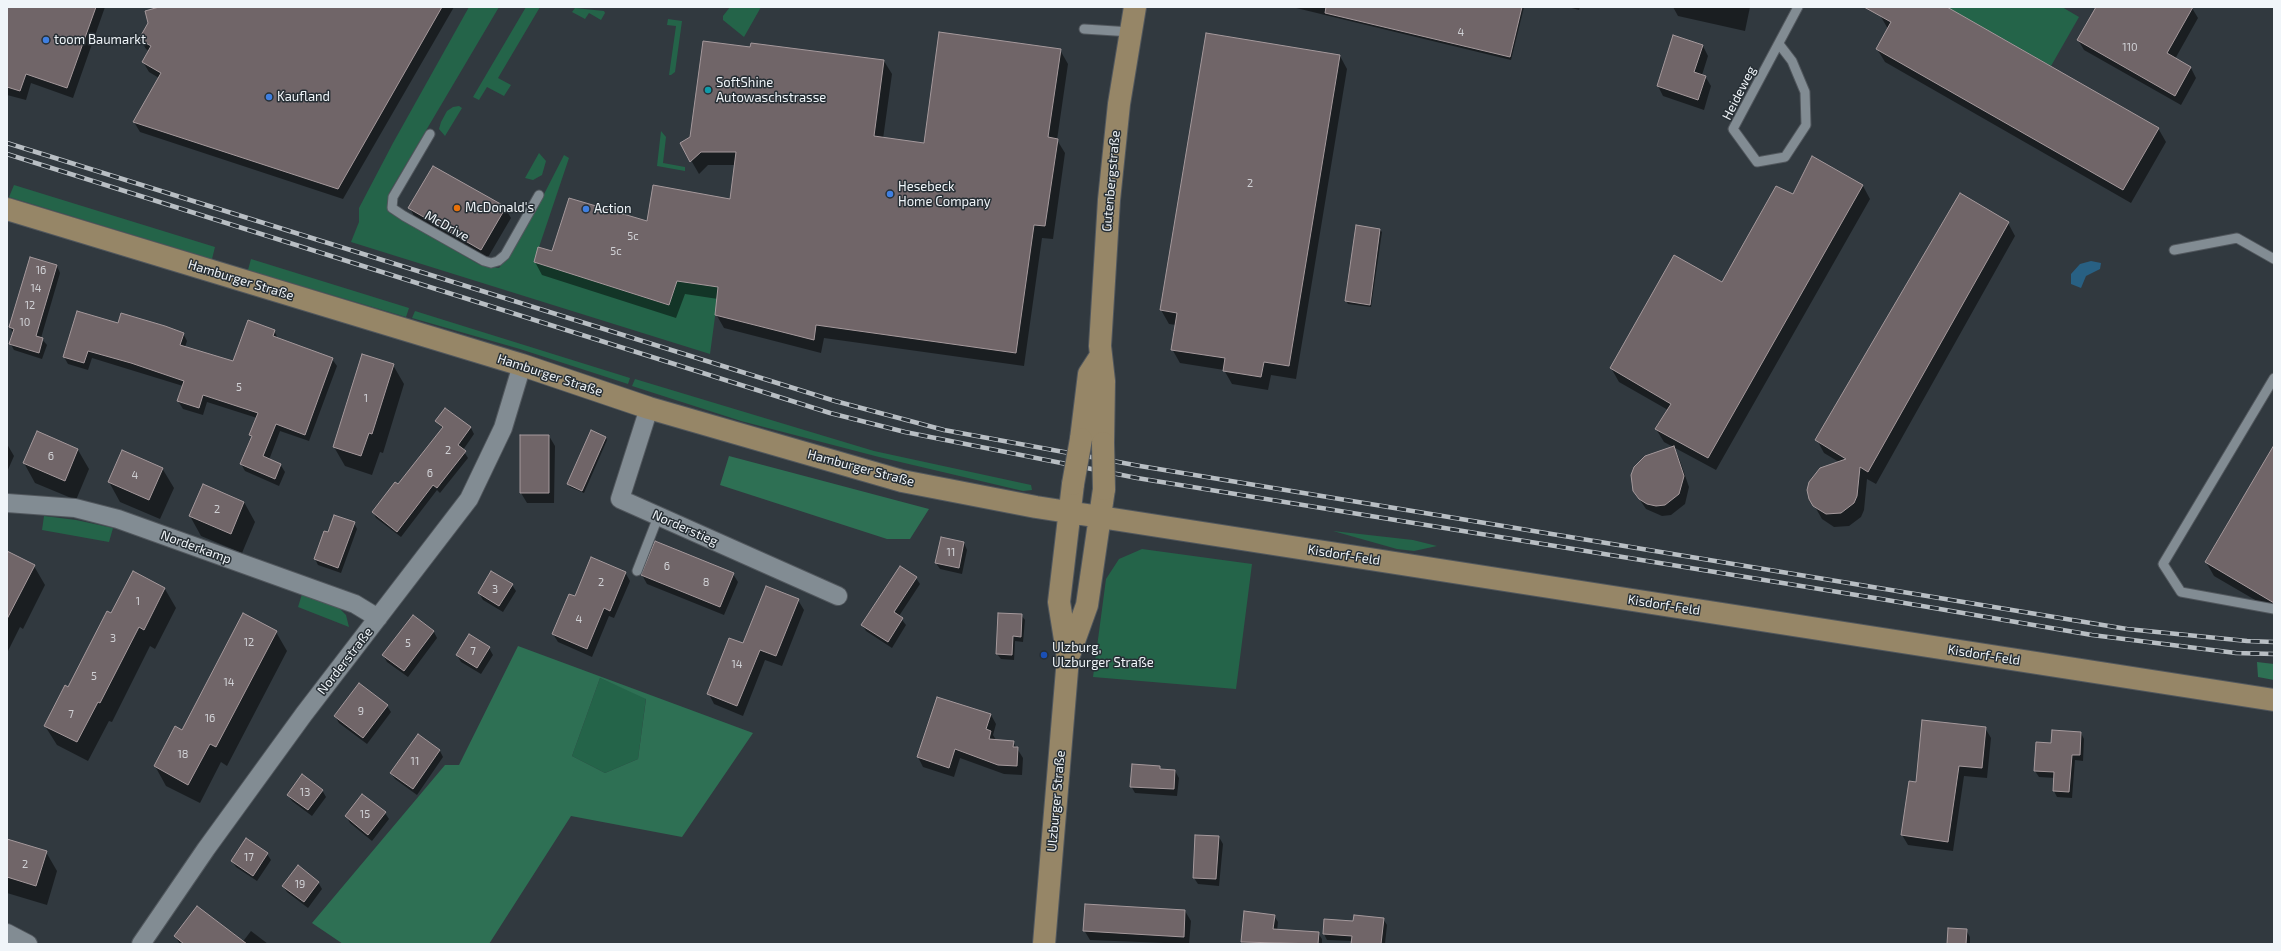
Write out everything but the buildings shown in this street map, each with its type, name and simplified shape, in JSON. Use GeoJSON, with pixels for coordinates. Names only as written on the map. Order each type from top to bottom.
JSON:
{"type":"FeatureCollection","features":[{"type":"Feature","properties":{"kind":"main road","name":"Gutenbergstraße"},"geometry":{"type":"LineString","coordinates":[[1100,516],[1104,489],[1104,381],[1100,356],[1108,200],[1119,104],[1135,7]]}},
{"type":"Feature","properties":{"kind":"main road","name":"Hamburger Straße"},"geometry":{"type":"LineString","coordinates":[[7,209],[522,365],[649,408],[902,481],[1069,512],[1100,516]]}},
{"type":"Feature","properties":{"kind":"main road","name":"Gutenbergstraße"},"geometry":{"type":"LineString","coordinates":[[1069,512],[1081,440],[1089,374],[1100,356]]}},
{"type":"Feature","properties":{"kind":"main road","name":"Ulzburger Straße"},"geometry":{"type":"LineString","coordinates":[[1044,944],[1068,658],[1059,602],[1069,512]]}},
{"type":"Feature","properties":{"kind":"main road","name":"Ulzburger Straße"},"geometry":{"type":"LineString","coordinates":[[1068,658],[1087,605],[1100,516]]}},
{"type":"Feature","properties":{"kind":"main road","name":"Kisdorf-Feld"},"geometry":{"type":"LineString","coordinates":[[1100,516],[2274,700]]}},
{"type":"Feature","properties":{"kind":"street","name":"Norderstraße"},"geometry":{"type":"LineString","coordinates":[[141,944],[227,820],[304,714],[469,499],[503,428],[522,365]]}},
{"type":"Feature","properties":{"kind":"street","name":"Norderstieg"},"geometry":{"type":"LineString","coordinates":[[649,408],[620,499],[838,596]]}},
{"type":"Feature","properties":{"kind":"street","name":"Norderkamp"},"geometry":{"type":"LineString","coordinates":[[7,503],[75,508],[118,518],[356,604],[378,618]]}},
{"type":"Feature","properties":{"kind":"street"},"geometry":{"type":"LineString","coordinates":[[7,933],[28,944]]}},
{"type":"Feature","properties":{"kind":"lane","name":"Heideweg"},"geometry":{"type":"LineString","coordinates":[[1779,44],[1792,62],[1805,92],[1806,125],[1785,157],[1757,162],[1733,129],[1798,7]]}},
{"type":"Feature","properties":{"kind":"lane"},"geometry":{"type":"LineString","coordinates":[[1084,29],[1131,32]]}},
{"type":"Feature","properties":{"kind":"lane","name":"McDrive"},"geometry":{"type":"LineString","coordinates":[[430,134],[396,191],[391,203],[396,212],[410,220],[484,261],[491,263],[498,261],[505,255],[539,195]]}},
{"type":"Feature","properties":{"kind":"lane"},"geometry":{"type":"LineString","coordinates":[[2174,250],[2237,238],[2274,259]]}},
{"type":"Feature","properties":{"kind":"lane"},"geometry":{"type":"LineString","coordinates":[[2274,378],[2163,564],[2181,592],[2274,609]]}},
{"type":"Feature","properties":{"kind":"lane"},"geometry":{"type":"LineString","coordinates":[[637,571],[658,517]]}},
{"type":"Feature","properties":{"kind":"green space"},"geometry":{"type":"Polygon","coordinates":[[[469,7],[499,7],[389,193],[390,213],[480,265],[499,268],[509,255],[539,204],[564,155],[569,158],[534,262],[668,305],[677,281],[719,287],[710,354],[351,242],[359,222],[359,208],[393,143],[469,7]]]}},
{"type":"Feature","properties":{"kind":"green space"},"geometry":{"type":"Polygon","coordinates":[[[526,7],[540,7],[498,78],[511,85],[504,96],[487,87],[479,100],[473,97],[526,7]]]}},
{"type":"Feature","properties":{"kind":"green space"},"geometry":{"type":"Polygon","coordinates":[[[730,7],[761,7],[744,37],[723,20],[723,16],[730,7]]]}},
{"type":"Feature","properties":{"kind":"green space"},"geometry":{"type":"Polygon","coordinates":[[[1947,7],[2062,7],[2079,17],[2051,66],[1947,7]]]}},
{"type":"Feature","properties":{"kind":"green space"},"geometry":{"type":"Polygon","coordinates":[[[575,8],[604,11],[605,13],[601,20],[589,13],[585,19],[572,12],[575,8]]]}},
{"type":"Feature","properties":{"kind":"green space"},"geometry":{"type":"Polygon","coordinates":[[[668,19],[682,21],[675,72],[671,75],[669,75],[676,26],[667,25],[668,19]]]}},
{"type":"Feature","properties":{"kind":"green space"},"geometry":{"type":"Polygon","coordinates":[[[459,106],[462,108],[445,136],[439,129],[441,122],[447,111],[453,107],[459,106]]]}},
{"type":"Feature","properties":{"kind":"green space"},"geometry":{"type":"Polygon","coordinates":[[[661,131],[666,137],[663,163],[685,167],[685,171],[657,166],[661,131]]]}},
{"type":"Feature","properties":{"kind":"green space"},"geometry":{"type":"Polygon","coordinates":[[[539,153],[546,161],[542,175],[533,180],[525,178],[539,153]]]}},
{"type":"Feature","properties":{"kind":"green space"},"geometry":{"type":"Polygon","coordinates":[[[14,185],[215,247],[212,259],[9,197],[14,185]]]}},
{"type":"Feature","properties":{"kind":"green space"},"geometry":{"type":"Polygon","coordinates":[[[251,259],[409,308],[406,317],[248,270],[251,259]]]}},
{"type":"Feature","properties":{"kind":"green space"},"geometry":{"type":"Polygon","coordinates":[[[415,311],[630,378],[628,384],[520,349],[412,318],[415,311]]]}},
{"type":"Feature","properties":{"kind":"green space"},"geometry":{"type":"Polygon","coordinates":[[[635,379],[874,451],[1031,485],[1032,490],[1023,491],[879,457],[741,421],[632,386],[635,379]]]}},
{"type":"Feature","properties":{"kind":"green space"},"geometry":{"type":"Polygon","coordinates":[[[729,456],[929,509],[910,539],[887,539],[720,485],[729,456]]]}},
{"type":"Feature","properties":{"kind":"green space"},"geometry":{"type":"Polygon","coordinates":[[[44,516],[76,520],[113,528],[109,542],[42,530],[44,516]]]}},
{"type":"Feature","properties":{"kind":"green space"},"geometry":{"type":"Polygon","coordinates":[[[1333,531],[1413,540],[1437,546],[1414,551],[1397,549],[1333,531]]]}},
{"type":"Feature","properties":{"kind":"green space"},"geometry":{"type":"Polygon","coordinates":[[[1142,549],[1252,564],[1236,689],[1093,677],[1106,579],[1119,559],[1142,549]]]}},
{"type":"Feature","properties":{"kind":"green space"},"geometry":{"type":"Polygon","coordinates":[[[302,594],[336,605],[346,615],[349,627],[298,607],[302,594]]]}},
{"type":"Feature","properties":{"kind":"green space"},"geometry":{"type":"Polygon","coordinates":[[[518,646],[753,733],[682,837],[571,816],[489,944],[343,944],[312,923],[445,765],[459,765],[518,646]],[[600,678],[572,756],[605,773],[638,759],[646,699],[600,678]]]}},
{"type":"Feature","properties":{"kind":"green space"},"geometry":{"type":"Polygon","coordinates":[[[2257,662],[2274,664],[2274,680],[2258,677],[2257,662]]]}},
{"type":"Feature","properties":{"kind":"green space"},"geometry":{"type":"Polygon","coordinates":[[[600,678],[646,698],[638,759],[605,773],[572,756],[600,678]]]}},
{"type":"Feature","properties":{"kind":"water"},"geometry":{"type":"Polygon","coordinates":[[[2091,261],[2101,263],[2100,269],[2086,276],[2081,288],[2071,284],[2071,274],[2080,264],[2091,261]]]}},
{"type":"Feature","properties":{"kind":"railway"},"geometry":{"type":"LineString","coordinates":[[7,143],[835,401],[944,430],[1140,466],[2127,629],[2247,641],[2274,642]]}},
{"type":"Feature","properties":{"kind":"railway"},"geometry":{"type":"LineString","coordinates":[[7,154],[830,413],[905,432],[1137,478],[1881,599],[2092,635],[2236,653],[2274,654]]}},
{"type":"Feature","properties":{"kind":"place","name":"toom Baumarkt"},"geometry":{"type":"Point","coordinates":[46,40]}},
{"type":"Feature","properties":{"kind":"place","name":"SoftShine Autowaschstrasse"},"geometry":{"type":"Point","coordinates":[708,90]}},
{"type":"Feature","properties":{"kind":"place","name":"Kaufland"},"geometry":{"type":"Point","coordinates":[269,97]}},
{"type":"Feature","properties":{"kind":"place","name":"Hesebeck Home Company"},"geometry":{"type":"Point","coordinates":[890,194]}},
{"type":"Feature","properties":{"kind":"place","name":"McDonald's"},"geometry":{"type":"Point","coordinates":[457,208]}},
{"type":"Feature","properties":{"kind":"place","name":"Action"},"geometry":{"type":"Point","coordinates":[586,209]}},
{"type":"Feature","properties":{"kind":"place","name":"Ulzburg, Ulzburger Straße"},"geometry":{"type":"Point","coordinates":[1044,655]}}]}
